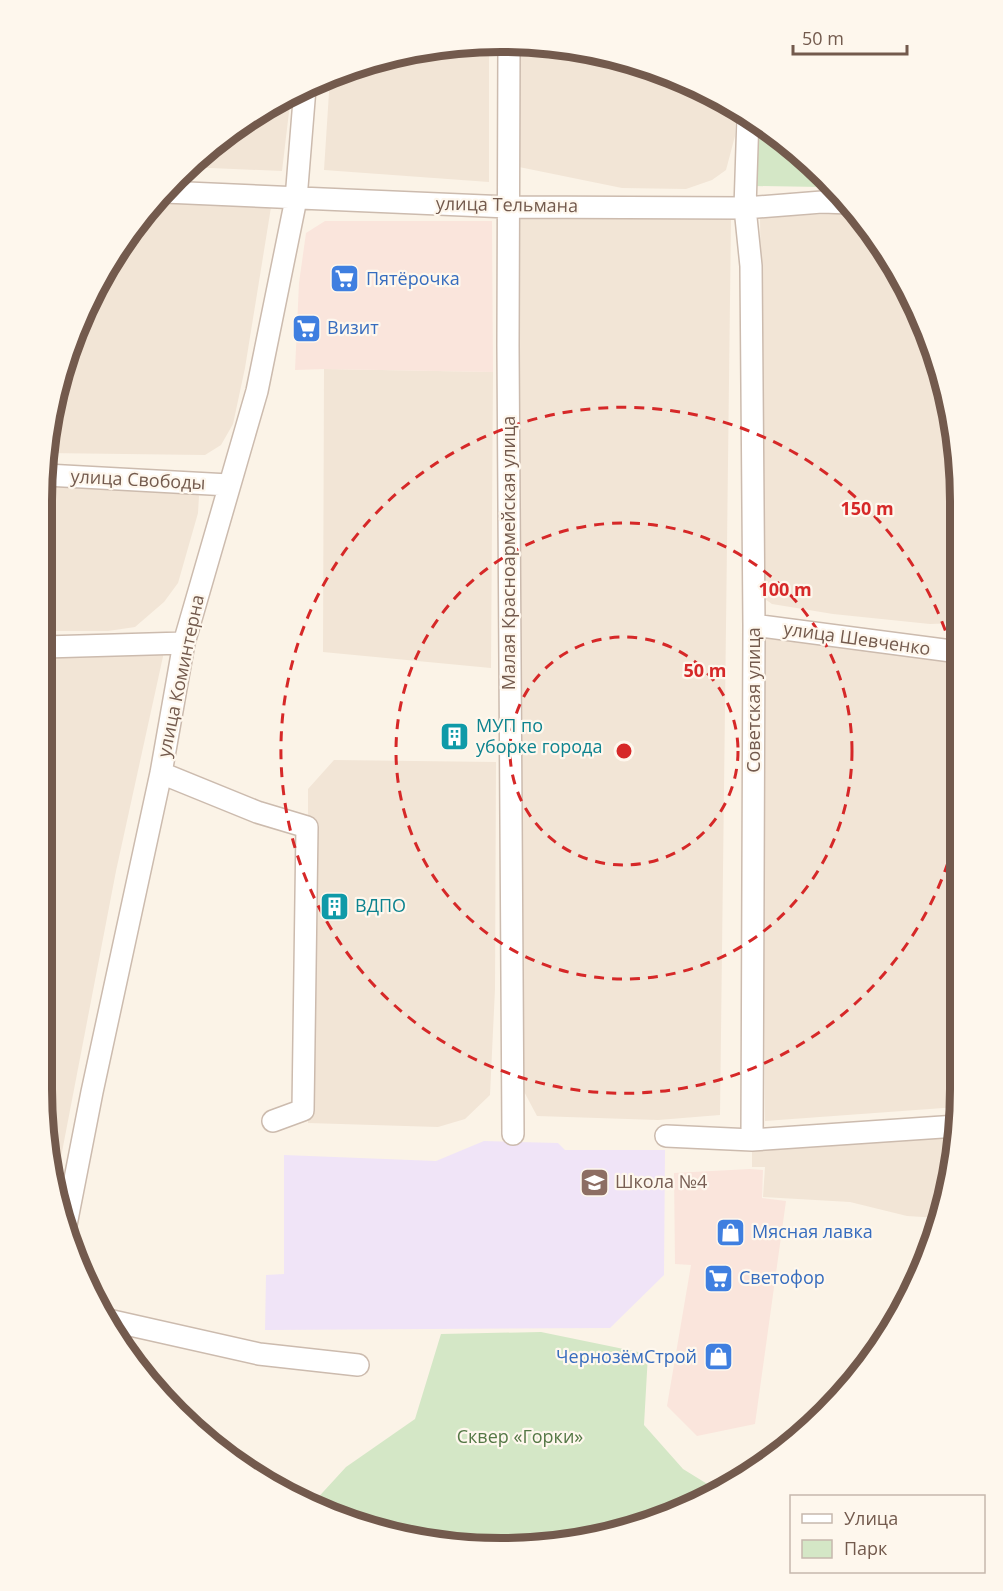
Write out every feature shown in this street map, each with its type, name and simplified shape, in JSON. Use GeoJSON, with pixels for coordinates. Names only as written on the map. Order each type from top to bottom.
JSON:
{"type":"FeatureCollection","features":[{"type":"Feature","properties":{"kind":"street","name":"Малая Красноармейская улица"},"geometry":{"type":"LineString","coordinates":[[509,52],[513,1134]]}},
{"type":"Feature","properties":{"kind":"street","name":"улица Коминтерна"},"geometry":{"type":"LineString","coordinates":[[69,1210],[160,773],[184,644],[257,391],[296,199],[304,98]]}},
{"type":"Feature","properties":{"kind":"street","name":"Советская улица"},"geometry":{"type":"LineString","coordinates":[[748,126],[745,208],[751,266],[754,625],[752,1140]]}},
{"type":"Feature","properties":{"kind":"street","name":"улица Тельмана"},"geometry":{"type":"LineString","coordinates":[[176,193],[508,207],[745,208],[837,203]]}},
{"type":"Feature","properties":{"kind":"street","name":"улица Свободы"},"geometry":{"type":"LineString","coordinates":[[53,475],[230,485]]}},
{"type":"Feature","properties":{"kind":"street","name":"улица Шевченко"},"geometry":{"type":"LineString","coordinates":[[754,625],[950,651]]}},
{"type":"Feature","properties":{"kind":"street"},"geometry":{"type":"LineString","coordinates":[[52,647],[184,644]]}},
{"type":"Feature","properties":{"kind":"street"},"geometry":{"type":"LineString","coordinates":[[160,773],[257,812],[307,827],[303,1110],[273,1121]]}},
{"type":"Feature","properties":{"kind":"street"},"geometry":{"type":"LineString","coordinates":[[666,1136],[752,1140],[949,1127]]}},
{"type":"Feature","properties":{"kind":"street"},"geometry":{"type":"LineString","coordinates":[[118,1322],[259,1354],[358,1365]]}},
{"type":"Feature","properties":{"kind":"shaded area"},"geometry":{"type":"Polygon","coordinates":[[[489,52],[489,182],[324,170],[329,87],[357,76],[414,61],[489,52]]]}},
{"type":"Feature","properties":{"kind":"shaded area"},"geometry":{"type":"Polygon","coordinates":[[[517,53],[589,61],[646,76],[700,99],[735,118],[735,136],[726,170],[712,180],[686,189],[622,188],[519,167],[517,53]]]}},
{"type":"Feature","properties":{"kind":"shaded area"},"geometry":{"type":"Polygon","coordinates":[[[290,106],[282,171],[201,168],[252,128],[290,106]]]}},
{"type":"Feature","properties":{"kind":"shaded area"},"geometry":{"type":"Polygon","coordinates":[[[174,194],[273,195],[245,368],[233,424],[221,445],[205,455],[55,453],[68,385],[87,330],[113,277],[145,228],[174,194]]]}},
{"type":"Feature","properties":{"kind":"shaded area"},"geometry":{"type":"Polygon","coordinates":[[[846,213],[875,252],[904,303],[927,357],[947,443],[950,472],[950,623],[930,624],[833,614],[772,604],[765,599],[760,217],[846,213]]]}},
{"type":"Feature","properties":{"kind":"shaded area"},"geometry":{"type":"Polygon","coordinates":[[[510,215],[731,219],[720,1115],[658,1120],[537,1116],[520,1084],[510,215]]]}},
{"type":"Feature","properties":{"kind":"shaded area"},"geometry":{"type":"Polygon","coordinates":[[[325,221],[492,221],[493,372],[295,370],[299,283],[306,233],[325,221]]]}},
{"type":"Feature","properties":{"kind":"shaded area"},"geometry":{"type":"Polygon","coordinates":[[[324,369],[493,372],[491,668],[323,652],[324,369]]]}},
{"type":"Feature","properties":{"kind":"shaded area"},"geometry":{"type":"Polygon","coordinates":[[[53,481],[191,485],[199,496],[198,513],[178,583],[164,602],[135,627],[108,631],[52,631],[53,481]]]}},
{"type":"Feature","properties":{"kind":"shaded area"},"geometry":{"type":"Polygon","coordinates":[[[761,621],[950,646],[950,1108],[765,1121],[761,621]]]}},
{"type":"Feature","properties":{"kind":"shaded area"},"geometry":{"type":"Polygon","coordinates":[[[52,649],[164,652],[116,871],[59,1167],[52,1090],[52,649]]]}},
{"type":"Feature","properties":{"kind":"shaded area"},"geometry":{"type":"Polygon","coordinates":[[[334,760],[496,762],[495,989],[490,1095],[465,1119],[438,1127],[308,1123],[308,789],[334,760]]]}},
{"type":"Feature","properties":{"kind":"shaded area"},"geometry":{"type":"Polygon","coordinates":[[[950,1119],[942,1177],[932,1218],[907,1216],[850,1202],[763,1197],[765,1167],[752,1167],[752,1133],[950,1119]]]}},
{"type":"Feature","properties":{"kind":"shaded area"},"geometry":{"type":"Polygon","coordinates":[[[484,1141],[558,1143],[565,1150],[665,1150],[664,1275],[610,1328],[265,1330],[266,1275],[284,1274],[284,1155],[436,1161],[484,1141]]]}},
{"type":"Feature","properties":{"kind":"shaded area"},"geometry":{"type":"Polygon","coordinates":[[[763,1170],[762,1198],[786,1201],[755,1424],[697,1436],[667,1406],[691,1265],[675,1264],[674,1173],[763,1170]]]}},
{"type":"Feature","properties":{"kind":"green space"},"geometry":{"type":"Polygon","coordinates":[[[755,131],[798,164],[822,187],[755,186],[755,131]]]}},
{"type":"Feature","properties":{"kind":"green space","name":"Сквер «Горки»"},"geometry":{"type":"Polygon","coordinates":[[[541,1332],[648,1354],[644,1425],[683,1469],[711,1486],[646,1515],[589,1530],[531,1538],[472,1538],[414,1530],[357,1515],[317,1498],[346,1467],[415,1419],[441,1334],[541,1332]]]}},
{"type":"Feature","properties":{"kind":"place","name":"Пятёрочка"},"geometry":{"type":"Point","coordinates":[345,279]}},
{"type":"Feature","properties":{"kind":"place","name":"Визит"},"geometry":{"type":"Point","coordinates":[306,328]}},
{"type":"Feature","properties":{"kind":"place","name":"МУП по уборке города"},"geometry":{"type":"Point","coordinates":[455,736]}},
{"type":"Feature","properties":{"kind":"place","name":"ВДПО"},"geometry":{"type":"Point","coordinates":[334,906]}},
{"type":"Feature","properties":{"kind":"place","name":"Школа №4"},"geometry":{"type":"Point","coordinates":[594,1182]}},
{"type":"Feature","properties":{"kind":"place","name":"Мясная лавка"},"geometry":{"type":"Point","coordinates":[731,1232]}},
{"type":"Feature","properties":{"kind":"place","name":"Светофор"},"geometry":{"type":"Point","coordinates":[718,1278]}},
{"type":"Feature","properties":{"kind":"place","name":"ЧернозёмСтрой"},"geometry":{"type":"Point","coordinates":[718,1357]}}]}
